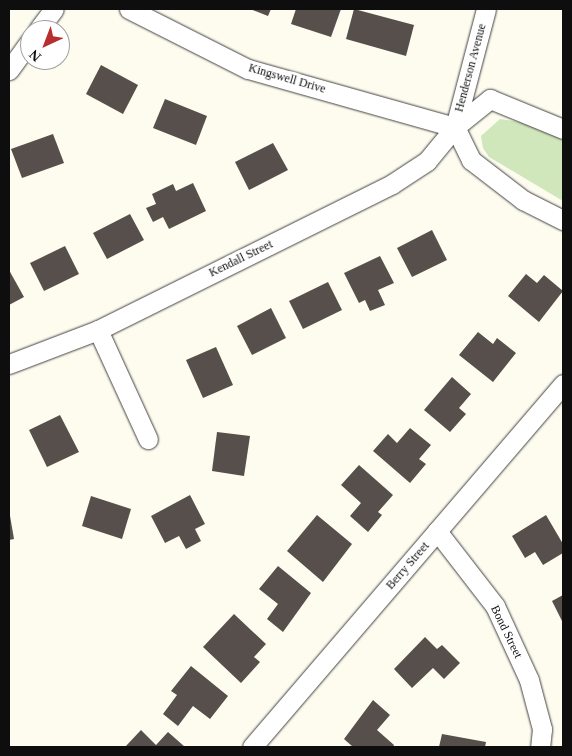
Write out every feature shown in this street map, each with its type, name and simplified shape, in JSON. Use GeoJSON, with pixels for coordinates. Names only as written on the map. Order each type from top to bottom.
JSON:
{"type":"FeatureCollection","features":[{"type":"Feature","properties":{"kind":"street"},"geometry":{"type":"LineString","coordinates":[[46,20],[54,9]]}},
{"type":"Feature","properties":{"kind":"street","name":"Kingswell Drive"},"geometry":{"type":"LineString","coordinates":[[129,9],[248,69],[455,127]]}},
{"type":"Feature","properties":{"kind":"street","name":"Henderson Avenue"},"geometry":{"type":"LineString","coordinates":[[486,9],[455,127],[471,160],[523,200],[563,220]]}},
{"type":"Feature","properties":{"kind":"street"},"geometry":{"type":"LineString","coordinates":[[9,70],[20,55]]}},
{"type":"Feature","properties":{"kind":"street","name":"Henderson Avenue"},"geometry":{"type":"LineString","coordinates":[[455,127],[490,99],[563,129]]}},
{"type":"Feature","properties":{"kind":"street","name":"Kendall Street"},"geometry":{"type":"LineString","coordinates":[[9,364],[98,330],[392,184],[427,161],[455,127]]}},
{"type":"Feature","properties":{"kind":"street"},"geometry":{"type":"LineString","coordinates":[[98,330],[148,439]]}},
{"type":"Feature","properties":{"kind":"street","name":"Berry Street"},"geometry":{"type":"LineString","coordinates":[[252,747],[563,384]]}},
{"type":"Feature","properties":{"kind":"street","name":"Bond Street"},"geometry":{"type":"LineString","coordinates":[[437,531],[499,614],[529,680],[542,729],[540,747]]}},
{"type":"Feature","properties":{"kind":"green space"},"geometry":{"type":"Polygon","coordinates":[[[500,119],[526,123],[563,138],[563,201],[489,157],[483,148],[481,136],[500,119]]]}},
{"type":"Feature","properties":{"kind":"building"},"geometry":{"type":"Polygon","coordinates":[[[250,9],[271,9],[268,16],[250,9]]]}},
{"type":"Feature","properties":{"kind":"building"},"geometry":{"type":"Polygon","coordinates":[[[296,9],[341,9],[331,37],[291,24],[296,9]]]}},
{"type":"Feature","properties":{"kind":"building"},"geometry":{"type":"Polygon","coordinates":[[[354,9],[414,25],[406,56],[346,39],[354,9]]]}},
{"type":"Feature","properties":{"kind":"building"},"geometry":{"type":"Polygon","coordinates":[[[101,65],[138,85],[123,114],[86,94],[101,65]]]}},
{"type":"Feature","properties":{"kind":"building"},"geometry":{"type":"Polygon","coordinates":[[[165,99],[207,116],[196,145],[153,128],[165,99]]]}},
{"type":"Feature","properties":{"kind":"building"},"geometry":{"type":"Polygon","coordinates":[[[53,134],[64,163],[22,178],[11,149],[53,134]]]}},
{"type":"Feature","properties":{"kind":"building"},"geometry":{"type":"Polygon","coordinates":[[[273,143],[288,170],[249,190],[235,162],[273,143]]]}},
{"type":"Feature","properties":{"kind":"building"},"geometry":{"type":"Polygon","coordinates":[[[193,183],[206,211],[169,229],[163,217],[153,222],[146,208],[156,204],[152,194],[173,184],[176,191],[193,183]]]}},
{"type":"Feature","properties":{"kind":"building"},"geometry":{"type":"Polygon","coordinates":[[[130,214],[144,240],[107,259],[93,233],[130,214]]]}},
{"type":"Feature","properties":{"kind":"building"},"geometry":{"type":"Polygon","coordinates":[[[432,230],[447,260],[412,277],[397,248],[432,230]]]}},
{"type":"Feature","properties":{"kind":"building"},"geometry":{"type":"Polygon","coordinates":[[[65,246],[79,274],[44,291],[30,263],[65,246]]]}},
{"type":"Feature","properties":{"kind":"building"},"geometry":{"type":"Polygon","coordinates":[[[380,256],[394,283],[378,290],[385,305],[370,311],[365,300],[359,303],[344,273],[380,256]]]}},
{"type":"Feature","properties":{"kind":"building"},"geometry":{"type":"Polygon","coordinates":[[[9,270],[24,297],[9,305],[9,270]]]}},
{"type":"Feature","properties":{"kind":"building"},"geometry":{"type":"Polygon","coordinates":[[[526,274],[537,283],[544,275],[563,291],[539,322],[508,296],[526,274]]]}},
{"type":"Feature","properties":{"kind":"building"},"geometry":{"type":"Polygon","coordinates":[[[328,282],[342,310],[303,329],[289,301],[328,282]]]}},
{"type":"Feature","properties":{"kind":"building"},"geometry":{"type":"Polygon","coordinates":[[[271,308],[286,338],[252,355],[237,326],[271,308]]]}},
{"type":"Feature","properties":{"kind":"building"},"geometry":{"type":"Polygon","coordinates":[[[478,332],[493,344],[497,338],[516,353],[493,382],[459,355],[478,332]]]}},
{"type":"Feature","properties":{"kind":"building"},"geometry":{"type":"Polygon","coordinates":[[[216,347],[233,385],[203,398],[186,360],[216,347]]]}},
{"type":"Feature","properties":{"kind":"building"},"geometry":{"type":"Polygon","coordinates":[[[452,377],[471,394],[459,408],[466,414],[450,432],[424,410],[452,377]]]}},
{"type":"Feature","properties":{"kind":"building"},"geometry":{"type":"Polygon","coordinates":[[[60,415],[79,452],[47,467],[29,430],[60,415]]]}},
{"type":"Feature","properties":{"kind":"building"},"geometry":{"type":"Polygon","coordinates":[[[410,428],[431,445],[419,459],[426,464],[410,483],[373,451],[388,434],[397,443],[410,428]]]}},
{"type":"Feature","properties":{"kind":"building"},"geometry":{"type":"Polygon","coordinates":[[[217,432],[250,436],[244,476],[212,471],[217,432]]]}},
{"type":"Feature","properties":{"kind":"building"},"geometry":{"type":"Polygon","coordinates":[[[359,465],[393,495],[378,512],[382,515],[368,532],[350,516],[361,503],[341,485],[359,465]]]}},
{"type":"Feature","properties":{"kind":"building"},"geometry":{"type":"Polygon","coordinates":[[[190,495],[205,524],[195,529],[201,541],[186,549],[179,536],[165,543],[151,516],[190,495]]]}},
{"type":"Feature","properties":{"kind":"building"},"geometry":{"type":"Polygon","coordinates":[[[91,496],[131,509],[122,539],[82,526],[91,496]]]}},
{"type":"Feature","properties":{"kind":"building"},"geometry":{"type":"Polygon","coordinates":[[[9,510],[14,539],[9,540],[9,510]]]}},
{"type":"Feature","properties":{"kind":"building"},"geometry":{"type":"Polygon","coordinates":[[[317,515],[352,544],[323,582],[287,551],[317,515]]]}},
{"type":"Feature","properties":{"kind":"building"},"geometry":{"type":"Polygon","coordinates":[[[546,515],[563,544],[563,553],[543,565],[535,552],[525,558],[512,536],[546,515]]]}},
{"type":"Feature","properties":{"kind":"building"},"geometry":{"type":"Polygon","coordinates":[[[278,566],[311,593],[283,632],[267,619],[278,604],[259,589],[278,566]]]}},
{"type":"Feature","properties":{"kind":"building"},"geometry":{"type":"Polygon","coordinates":[[[563,595],[563,623],[552,601],[563,595]]]}},
{"type":"Feature","properties":{"kind":"building"},"geometry":{"type":"Polygon","coordinates":[[[234,614],[266,644],[254,657],[260,662],[241,683],[203,647],[234,614]]]}},
{"type":"Feature","properties":{"kind":"building"},"geometry":{"type":"Polygon","coordinates":[[[425,637],[437,649],[442,645],[460,663],[444,679],[433,668],[412,688],[394,669],[425,637]]]}},
{"type":"Feature","properties":{"kind":"building"},"geometry":{"type":"Polygon","coordinates":[[[191,666],[228,696],[210,719],[193,706],[178,726],[163,714],[177,695],[171,691],[191,666]]]}},
{"type":"Feature","properties":{"kind":"building"},"geometry":{"type":"Polygon","coordinates":[[[373,700],[390,715],[377,730],[394,745],[393,747],[353,747],[344,739],[373,700]]]}},
{"type":"Feature","properties":{"kind":"building"},"geometry":{"type":"Polygon","coordinates":[[[141,730],[156,745],[168,732],[185,747],[125,747],[141,730]]]}},
{"type":"Feature","properties":{"kind":"building"},"geometry":{"type":"Polygon","coordinates":[[[442,734],[486,742],[485,747],[439,747],[442,734]]]}}]}
